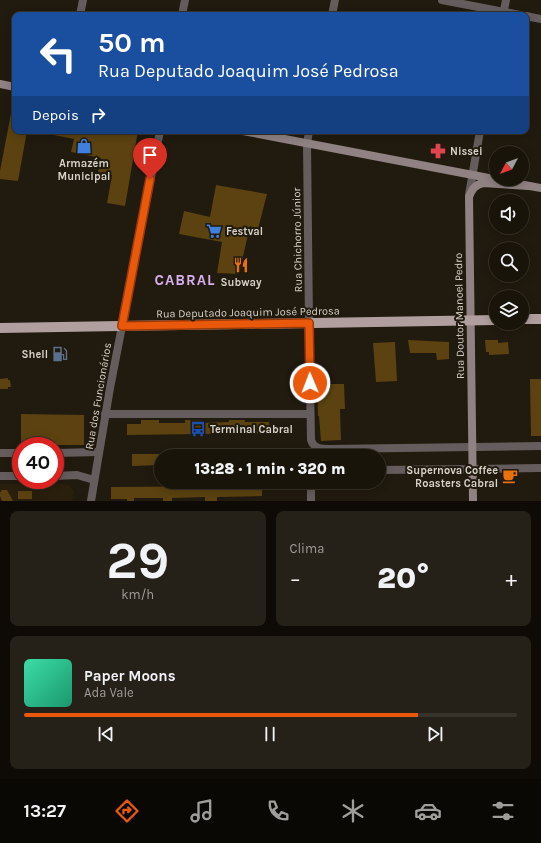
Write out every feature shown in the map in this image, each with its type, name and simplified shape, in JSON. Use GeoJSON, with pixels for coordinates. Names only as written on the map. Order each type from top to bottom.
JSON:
{"type":"FeatureCollection","features":[{"type":"Feature","properties":{"kind":"main road"},"geometry":{"type":"LineString","coordinates":[[0,84],[12,86]]}},
{"type":"Feature","properties":{"kind":"main road"},"geometry":{"type":"LineString","coordinates":[[258,134],[489,178]]}},
{"type":"Feature","properties":{"kind":"main road"},"geometry":{"type":"LineString","coordinates":[[469,196],[472,189],[478,184],[489,183]]}},
{"type":"Feature","properties":{"kind":"main road"},"geometry":{"type":"LineString","coordinates":[[529,186],[541,188]]}},
{"type":"Feature","properties":{"kind":"main road","name":"Rua Doutor Manoel Pedro"},"geometry":{"type":"LineString","coordinates":[[469,196],[473,501]]}},
{"type":"Feature","properties":{"kind":"main road"},"geometry":{"type":"LineString","coordinates":[[529,319],[541,319]]}},
{"type":"Feature","properties":{"kind":"main road","name":"Rua Deputado Joaquim José Pedrosa"},"geometry":{"type":"LineString","coordinates":[[0,328],[489,320]]}},
{"type":"Feature","properties":{"kind":"street"},"geometry":{"type":"LineString","coordinates":[[81,12],[83,0]]}},
{"type":"Feature","properties":{"kind":"street"},"geometry":{"type":"LineString","coordinates":[[183,12],[185,0]]}},
{"type":"Feature","properties":{"kind":"street"},"geometry":{"type":"LineString","coordinates":[[333,12],[335,0]]}},
{"type":"Feature","properties":{"kind":"street"},"geometry":{"type":"LineString","coordinates":[[442,0],[494,12]]}},
{"type":"Feature","properties":{"kind":"street"},"geometry":{"type":"LineString","coordinates":[[503,12],[506,0]]}},
{"type":"Feature","properties":{"kind":"street"},"geometry":{"type":"LineString","coordinates":[[529,17],[541,19]]}},
{"type":"Feature","properties":{"kind":"street","name":"Rua dos Funcionários"},"geometry":{"type":"LineString","coordinates":[[90,501],[105,414],[159,134]]}},
{"type":"Feature","properties":{"kind":"street","name":"Rua Chichorro Júnior"},"geometry":{"type":"LineString","coordinates":[[309,134],[307,144],[310,425],[311,440],[313,445],[317,448],[329,449],[472,447]]}},
{"type":"Feature","properties":{"kind":"street","name":"Rua Doutor Manoel Pedro"},"geometry":{"type":"LineString","coordinates":[[469,196],[479,134]]}},
{"type":"Feature","properties":{"kind":"street"},"geometry":{"type":"LineString","coordinates":[[105,414],[310,414]]}},
{"type":"Feature","properties":{"kind":"street"},"geometry":{"type":"LineString","coordinates":[[472,447],[541,446]]}},
{"type":"Feature","properties":{"kind":"street"},"geometry":{"type":"LineString","coordinates":[[64,453],[99,452]]}},
{"type":"Feature","properties":{"kind":"street"},"geometry":{"type":"LineString","coordinates":[[0,453],[12,453]]}},
{"type":"Feature","properties":{"kind":"street"},"geometry":{"type":"LineString","coordinates":[[386,470],[541,468]]}},
{"type":"Feature","properties":{"kind":"street"},"geometry":{"type":"LineString","coordinates":[[64,476],[77,475],[94,480]]}},
{"type":"Feature","properties":{"kind":"street"},"geometry":{"type":"LineString","coordinates":[[0,476],[12,476]]}},
{"type":"Feature","properties":{"kind":"street"},"geometry":{"type":"LineString","coordinates":[[311,489],[311,501]]}},
{"type":"Feature","properties":{"kind":"shaded area"},"geometry":{"type":"Polygon","coordinates":[[[0,484],[12,484],[12,489],[64,489],[64,484],[67,484],[74,491],[72,501],[0,501],[0,484]]]}},
{"type":"Feature","properties":{"kind":"building"},"geometry":{"type":"Polygon","coordinates":[[[12,108],[12,134],[26,134],[18,181],[0,179],[0,171],[12,108]]]}},
{"type":"Feature","properties":{"kind":"building"},"geometry":{"type":"Polygon","coordinates":[[[49,134],[137,134],[125,206],[107,203],[112,175],[98,172],[101,158],[71,152],[74,139],[49,134]]]}},
{"type":"Feature","properties":{"kind":"building","name":"Festval"},"geometry":{"type":"Polygon","coordinates":[[[216,185],[267,194],[258,229],[250,226],[239,274],[217,273],[222,242],[179,234],[184,211],[210,217],[216,185]]]}},
{"type":"Feature","properties":{"kind":"building"},"geometry":{"type":"Polygon","coordinates":[[[408,340],[449,342],[449,359],[437,360],[436,353],[410,353],[408,340]]]}},
{"type":"Feature","properties":{"kind":"building"},"geometry":{"type":"Polygon","coordinates":[[[485,340],[498,340],[498,343],[508,342],[509,354],[489,355],[489,352],[486,352],[485,340]]]}},
{"type":"Feature","properties":{"kind":"building"},"geometry":{"type":"Polygon","coordinates":[[[395,342],[397,381],[376,382],[373,343],[395,342]]]}},
{"type":"Feature","properties":{"kind":"building"},"geometry":{"type":"Polygon","coordinates":[[[8,378],[8,380],[10,380],[11,387],[8,387],[8,389],[0,389],[0,379],[8,378]]]}},
{"type":"Feature","properties":{"kind":"building"},"geometry":{"type":"Polygon","coordinates":[[[530,379],[541,379],[541,436],[531,436],[530,379]]]}},
{"type":"Feature","properties":{"kind":"building"},"geometry":{"type":"Polygon","coordinates":[[[317,384],[344,384],[345,409],[340,409],[341,440],[321,441],[318,416],[317,384]]]}},
{"type":"Feature","properties":{"kind":"building"},"geometry":{"type":"Polygon","coordinates":[[[21,414],[84,415],[84,445],[64,445],[64,437],[21,437],[21,414]]]}},
{"type":"Feature","properties":{"kind":"building","name":"Terminal Cabral"},"geometry":{"type":"Polygon","coordinates":[[[141,420],[159,420],[159,423],[185,423],[185,420],[201,420],[200,423],[229,422],[229,420],[269,422],[270,433],[127,435],[127,424],[141,424],[141,420]]]}},
{"type":"Feature","properties":{"kind":"building"},"geometry":{"type":"Polygon","coordinates":[[[132,454],[154,454],[154,465],[132,466],[132,454]]]}},
{"type":"Feature","properties":{"kind":"building"},"geometry":{"type":"Polygon","coordinates":[[[111,487],[154,487],[154,489],[262,489],[262,496],[217,497],[217,501],[205,501],[205,497],[172,498],[172,501],[163,501],[163,498],[134,498],[134,501],[127,501],[127,499],[111,499],[111,487]]]}},
{"type":"Feature","properties":{"kind":"building"},"geometry":{"type":"Polygon","coordinates":[[[2,490],[7,490],[13,501],[2,501],[0,493],[2,490]]]}},
{"type":"Feature","properties":{"kind":"building"},"geometry":{"type":"Polygon","coordinates":[[[18,491],[32,491],[32,499],[18,499],[18,491]]]}},
{"type":"Feature","properties":{"kind":"place","name":"Armazém Municipal"},"geometry":{"type":"Point","coordinates":[84,146]}},
{"type":"Feature","properties":{"kind":"place","name":"Nissei"},"geometry":{"type":"Point","coordinates":[438,151]}},
{"type":"Feature","properties":{"kind":"place","name":"Festval"},"geometry":{"type":"Point","coordinates":[214,231]}},
{"type":"Feature","properties":{"kind":"place","name":"Subway"},"geometry":{"type":"Point","coordinates":[241,265]}},
{"type":"Feature","properties":{"kind":"place","name":"Shell"},"geometry":{"type":"Point","coordinates":[60,354]}},
{"type":"Feature","properties":{"kind":"place","name":"Terminal Cabral"},"geometry":{"type":"Point","coordinates":[198,429]}},
{"type":"Feature","properties":{"kind":"place","name":"Supernova Coffee Roasters Cabral"},"geometry":{"type":"Point","coordinates":[510,476]}},
{"type":"Feature","properties":{"kind":"district","name":"CABRAL"},"geometry":{"type":"Point","coordinates":[185,280]}},
{"type":"Feature","properties":{"kind":"route"},"geometry":{"type":"LineString","coordinates":[[150,179],[122,326],[309,323],[310,383]]}}]}
